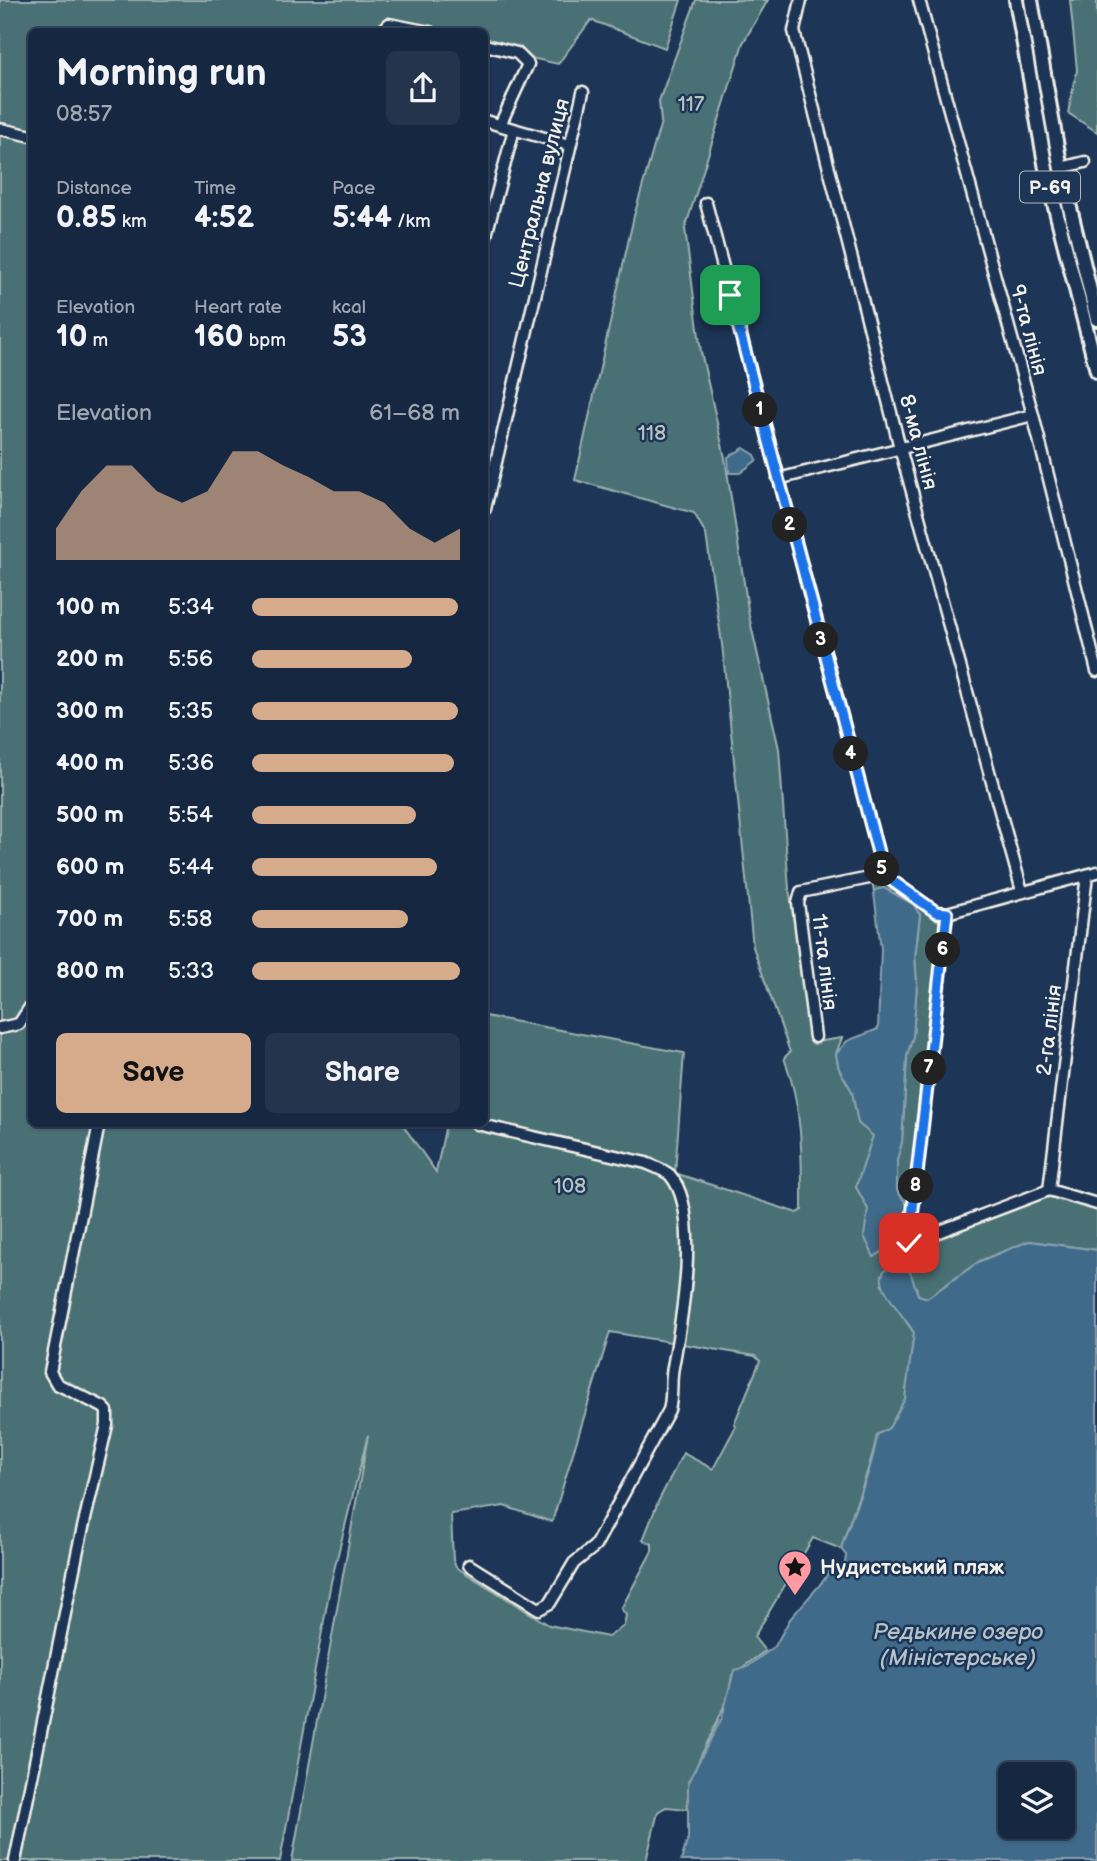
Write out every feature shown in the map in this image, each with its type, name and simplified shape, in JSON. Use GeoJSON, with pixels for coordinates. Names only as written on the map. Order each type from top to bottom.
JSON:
{"type":"FeatureCollection","features":[{"type":"Feature","properties":{"kind":"main road","name":"Р-69"},"geometry":{"type":"LineString","coordinates":[[1016,0],[1048,180],[1097,371]]}},
{"type":"Feature","properties":{"kind":"main road","name":"Р-69"},"geometry":{"type":"LineString","coordinates":[[1031,0],[1061,168],[1097,319]]}},
{"type":"Feature","properties":{"kind":"street","name":"8-ма лінія"},"geometry":{"type":"LineString","coordinates":[[801,0],[794,30],[900,448],[1022,891]]}},
{"type":"Feature","properties":{"kind":"street","name":"9-та лінія"},"geometry":{"type":"LineString","coordinates":[[919,0],[1033,415],[1097,671]]}},
{"type":"Feature","properties":{"kind":"street"},"geometry":{"type":"LineString","coordinates":[[385,28],[389,23],[412,28]]}},
{"type":"Feature","properties":{"kind":"street"},"geometry":{"type":"LineString","coordinates":[[488,46],[517,53],[528,64],[500,125]]}},
{"type":"Feature","properties":{"kind":"street","name":"Центральна вулиця"},"geometry":{"type":"LineString","coordinates":[[488,496],[583,92]]}},
{"type":"Feature","properties":{"kind":"street"},"geometry":{"type":"LineString","coordinates":[[488,122],[569,145]]}},
{"type":"Feature","properties":{"kind":"street"},"geometry":{"type":"LineString","coordinates":[[0,130],[28,135]]}},
{"type":"Feature","properties":{"kind":"street"},"geometry":{"type":"LineString","coordinates":[[488,228],[514,130]]}},
{"type":"Feature","properties":{"kind":"street"},"geometry":{"type":"LineString","coordinates":[[1061,168],[1085,162]]}},
{"type":"Feature","properties":{"kind":"street"},"geometry":{"type":"LineString","coordinates":[[706,203],[884,875],[936,912],[947,913],[1092,873]]}},
{"type":"Feature","properties":{"kind":"street"},"geometry":{"type":"LineString","coordinates":[[778,479],[1033,415]]}},
{"type":"Feature","properties":{"kind":"street","name":"2-га лінія"},"geometry":{"type":"LineString","coordinates":[[1049,1190],[1092,873]]}},
{"type":"Feature","properties":{"kind":"street","name":"11-та лінія"},"geometry":{"type":"LineString","coordinates":[[815,1037],[798,903],[801,892],[884,875]]}},
{"type":"Feature","properties":{"kind":"street"},"geometry":{"type":"LineString","coordinates":[[947,913],[909,1243],[1049,1190],[1097,1204]]}},
{"type":"Feature","properties":{"kind":"street"},"geometry":{"type":"LineString","coordinates":[[0,1028],[19,1024],[28,1013]]}},
{"type":"Feature","properties":{"kind":"street"},"geometry":{"type":"LineString","coordinates":[[15,1861],[78,1549],[107,1425],[107,1411],[103,1407],[57,1384],[50,1373],[98,1127]]}},
{"type":"Feature","properties":{"kind":"street"},"geometry":{"type":"LineString","coordinates":[[469,1565],[540,1609],[550,1603],[574,1563],[595,1546],[670,1410],[672,1371],[682,1334],[688,1236],[683,1205],[670,1176],[660,1170],[646,1163],[488,1127]]}},
{"type":"Feature","properties":{"kind":"green space"},"geometry":{"type":"Polygon","coordinates":[[[0,0],[681,0],[665,48],[591,20],[558,64],[488,49],[488,28],[28,28],[28,1127],[404,1127],[436,1172],[445,1127],[488,1127],[488,1017],[684,1053],[675,1173],[797,1213],[802,1210],[801,1152],[795,1095],[784,1058],[790,1052],[753,947],[722,644],[706,534],[694,513],[575,480],[634,216],[661,122],[659,101],[696,0],[768,0],[743,43],[685,229],[701,352],[725,458],[749,616],[779,749],[789,889],[815,1042],[842,1038],[836,1054],[839,1069],[852,1091],[858,1123],[873,1136],[856,1187],[868,1209],[867,1227],[874,1257],[897,1243],[906,1228],[909,1245],[941,1238],[1049,1195],[1097,1207],[1097,1250],[1029,1241],[980,1261],[927,1298],[918,1295],[916,1287],[882,1285],[914,1333],[905,1399],[889,1428],[877,1435],[841,1549],[813,1538],[754,1637],[765,1651],[732,1675],[722,1710],[693,1776],[687,1809],[666,1807],[658,1812],[646,1861],[292,1861],[368,1435],[331,1582],[280,1861],[0,1861],[0,0]],[[610,1332],[552,1522],[504,1506],[451,1514],[453,1560],[456,1567],[549,1625],[608,1637],[624,1626],[626,1615],[621,1609],[652,1551],[652,1544],[643,1540],[658,1502],[683,1453],[713,1469],[736,1426],[734,1424],[760,1361],[755,1356],[610,1332]]]}},
{"type":"Feature","properties":{"kind":"green space"},"geometry":{"type":"Polygon","coordinates":[[[1070,0],[1097,0],[1097,132],[1068,113],[1077,70],[1070,0]]]}},
{"type":"Feature","properties":{"kind":"green space"},"geometry":{"type":"Polygon","coordinates":[[[882,880],[902,889],[943,925],[909,1207],[897,1191],[897,1160],[902,1142],[907,1056],[913,1036],[917,984],[915,957],[920,915],[911,904],[895,894],[875,890],[874,893],[872,881],[882,880]]]}},
{"type":"Feature","properties":{"kind":"water"},"geometry":{"type":"Polygon","coordinates":[[[744,448],[755,455],[757,460],[740,473],[729,473],[728,457],[744,448]]]}},
{"type":"Feature","properties":{"kind":"water"},"geometry":{"type":"Polygon","coordinates":[[[884,888],[913,904],[920,915],[915,957],[917,984],[913,1036],[907,1056],[902,1142],[897,1160],[897,1191],[909,1207],[899,1237],[874,1257],[864,1236],[868,1209],[856,1187],[873,1136],[858,1123],[852,1091],[839,1069],[836,1054],[847,1041],[878,1029],[881,949],[874,893],[875,890],[884,888]]]}},
{"type":"Feature","properties":{"kind":"water","name":"Редькине озеро (Міністерське)"},"geometry":{"type":"Polygon","coordinates":[[[1029,1241],[1097,1250],[1097,1861],[681,1861],[688,1838],[688,1782],[722,1718],[734,1670],[747,1667],[775,1646],[790,1619],[824,1580],[832,1566],[840,1567],[845,1563],[846,1555],[841,1549],[866,1478],[877,1435],[889,1428],[905,1399],[914,1333],[887,1293],[882,1283],[882,1274],[889,1267],[903,1264],[911,1274],[918,1295],[927,1298],[980,1261],[1029,1241]]]}},
{"type":"Feature","properties":{"kind":"place","name":"Нудистський пляж"},"geometry":{"type":"Point","coordinates":[795,1597]}},
{"type":"Feature","properties":{"kind":"route"},"geometry":{"type":"LineString","coordinates":[[730,295],[884,875],[936,912],[947,913],[909,1243]]}},
{"type":"Feature","properties":{"kind":"park label","name":"117"},"geometry":{"type":"Point","coordinates":[691,104]}},
{"type":"Feature","properties":{"kind":"park label","name":"118"},"geometry":{"type":"Point","coordinates":[652,433]}},
{"type":"Feature","properties":{"kind":"park label","name":"108"},"geometry":{"type":"Point","coordinates":[570,1186]}}]}
